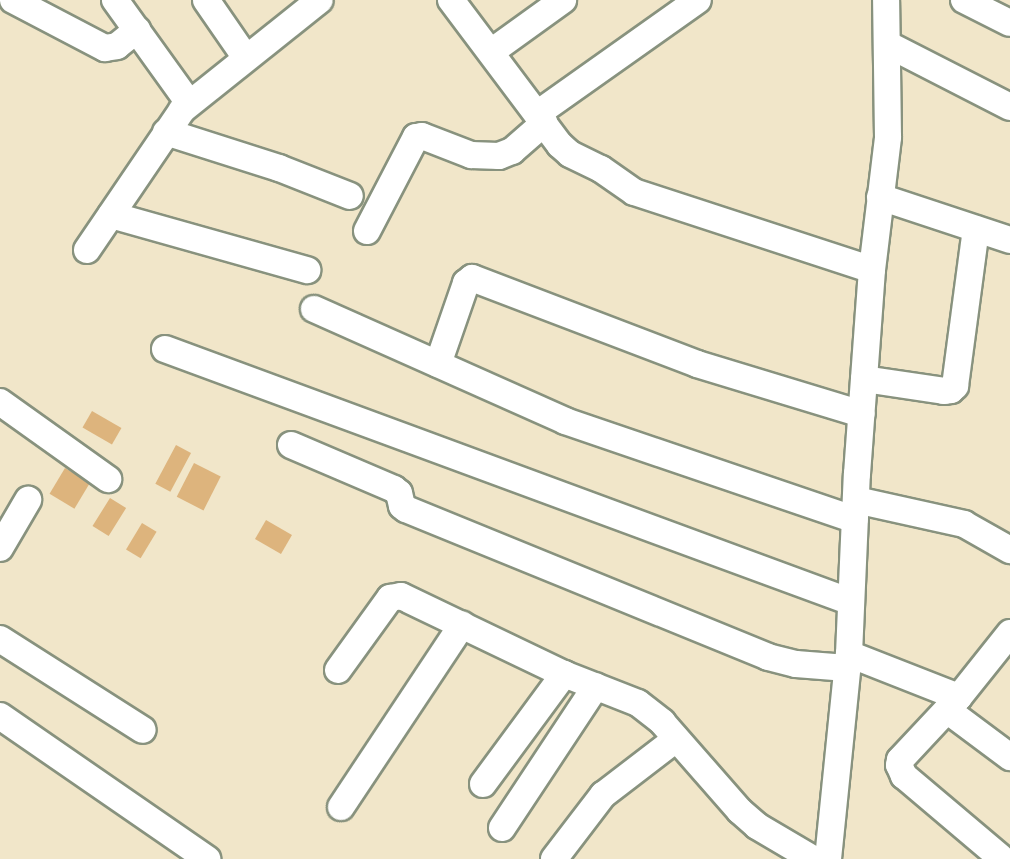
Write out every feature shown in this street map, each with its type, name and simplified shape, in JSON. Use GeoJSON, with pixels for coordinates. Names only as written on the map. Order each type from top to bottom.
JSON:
{"type":"FeatureCollection","features":[{"type":"Feature","properties":{"kind":"street"},"geometry":{"type":"LineString","coordinates":[[13,0],[105,48],[117,46],[137,30]]}},
{"type":"Feature","properties":{"kind":"street"},"geometry":{"type":"LineString","coordinates":[[115,0],[189,103]]}},
{"type":"Feature","properties":{"kind":"street"},"geometry":{"type":"LineString","coordinates":[[206,0],[246,58]]}},
{"type":"Feature","properties":{"kind":"street"},"geometry":{"type":"LineString","coordinates":[[87,250],[166,132],[189,103],[320,0]]}},
{"type":"Feature","properties":{"kind":"street"},"geometry":{"type":"LineString","coordinates":[[451,0],[564,150],[601,169],[634,192],[872,270]]}},
{"type":"Feature","properties":{"kind":"street"},"geometry":{"type":"LineString","coordinates":[[490,52],[563,0]]}},
{"type":"Feature","properties":{"kind":"street"},"geometry":{"type":"LineString","coordinates":[[367,231],[416,137],[422,136],[471,155],[499,156],[512,151],[541,118],[698,0]]}},
{"type":"Feature","properties":{"kind":"street"},"geometry":{"type":"LineString","coordinates":[[338,670],[390,598],[396,596],[564,674],[638,704],[650,712],[740,811],[757,826],[829,855],[848,661],[855,510],[872,270],[888,137],[886,0]]}},
{"type":"Feature","properties":{"kind":"street"},"geometry":{"type":"LineString","coordinates":[[964,0],[1010,23]]}},
{"type":"Feature","properties":{"kind":"street"},"geometry":{"type":"LineString","coordinates":[[887,44],[1010,107]]}},
{"type":"Feature","properties":{"kind":"street"},"geometry":{"type":"LineString","coordinates":[[166,132],[279,168],[350,196]]}},
{"type":"Feature","properties":{"kind":"street"},"geometry":{"type":"LineString","coordinates":[[880,198],[1010,240]]}},
{"type":"Feature","properties":{"kind":"street"},"geometry":{"type":"LineString","coordinates":[[111,214],[307,270]]}},
{"type":"Feature","properties":{"kind":"street"},"geometry":{"type":"LineString","coordinates":[[864,379],[944,391],[951,390],[955,386],[976,229]]}},
{"type":"Feature","properties":{"kind":"street"},"geometry":{"type":"LineString","coordinates":[[438,364],[466,283],[472,278],[697,364],[862,414]]}},
{"type":"Feature","properties":{"kind":"street"},"geometry":{"type":"LineString","coordinates":[[314,309],[574,424],[855,510],[964,524],[1010,550]]}},
{"type":"Feature","properties":{"kind":"street"},"geometry":{"type":"LineString","coordinates":[[165,349],[851,602]]}},
{"type":"Feature","properties":{"kind":"street"},"geometry":{"type":"LineString","coordinates":[[0,402],[108,478]]}},
{"type":"Feature","properties":{"kind":"street"},"geometry":{"type":"LineString","coordinates":[[291,445],[394,489],[399,493],[402,506],[406,509],[768,657],[796,664],[848,661],[953,704],[1010,757]]}},
{"type":"Feature","properties":{"kind":"street"},"geometry":{"type":"LineString","coordinates":[[0,548],[28,500]]}},
{"type":"Feature","properties":{"kind":"street"},"geometry":{"type":"LineString","coordinates":[[341,807],[462,625]]}},
{"type":"Feature","properties":{"kind":"street"},"geometry":{"type":"LineString","coordinates":[[0,639],[143,730]]}},
{"type":"Feature","properties":{"kind":"street"},"geometry":{"type":"LineString","coordinates":[[1000,857],[900,770],[900,760],[1006,647]]}},
{"type":"Feature","properties":{"kind":"street"},"geometry":{"type":"LineString","coordinates":[[483,784],[564,674]]}},
{"type":"Feature","properties":{"kind":"street"},"geometry":{"type":"LineString","coordinates":[[502,828],[596,686]]}},
{"type":"Feature","properties":{"kind":"street"},"geometry":{"type":"LineString","coordinates":[[0,716],[207,859]]}},
{"type":"Feature","properties":{"kind":"street"},"geometry":{"type":"LineString","coordinates":[[554,859],[603,795],[676,739]]}},
{"type":"Feature","properties":{"kind":"building"},"geometry":{"type":"Polygon","coordinates":[[[92,411],[121,428],[112,444],[82,427],[92,411]]]}},
{"type":"Feature","properties":{"kind":"building"},"geometry":{"type":"Polygon","coordinates":[[[176,445],[191,453],[170,492],[155,484],[176,445]]]}},
{"type":"Feature","properties":{"kind":"building"},"geometry":{"type":"Polygon","coordinates":[[[194,463],[221,477],[203,510],[177,497],[194,463]]]}},
{"type":"Feature","properties":{"kind":"building"},"geometry":{"type":"Polygon","coordinates":[[[65,468],[90,483],[74,509],[50,494],[65,468]]]}},
{"type":"Feature","properties":{"kind":"building"},"geometry":{"type":"Polygon","coordinates":[[[110,498],[126,508],[109,536],[93,526],[110,498]]]}},
{"type":"Feature","properties":{"kind":"building"},"geometry":{"type":"Polygon","coordinates":[[[266,520],[292,535],[281,554],[255,539],[266,520]]]}},
{"type":"Feature","properties":{"kind":"building"},"geometry":{"type":"Polygon","coordinates":[[[142,523],[157,532],[141,558],[126,550],[142,523]]]}}]}
